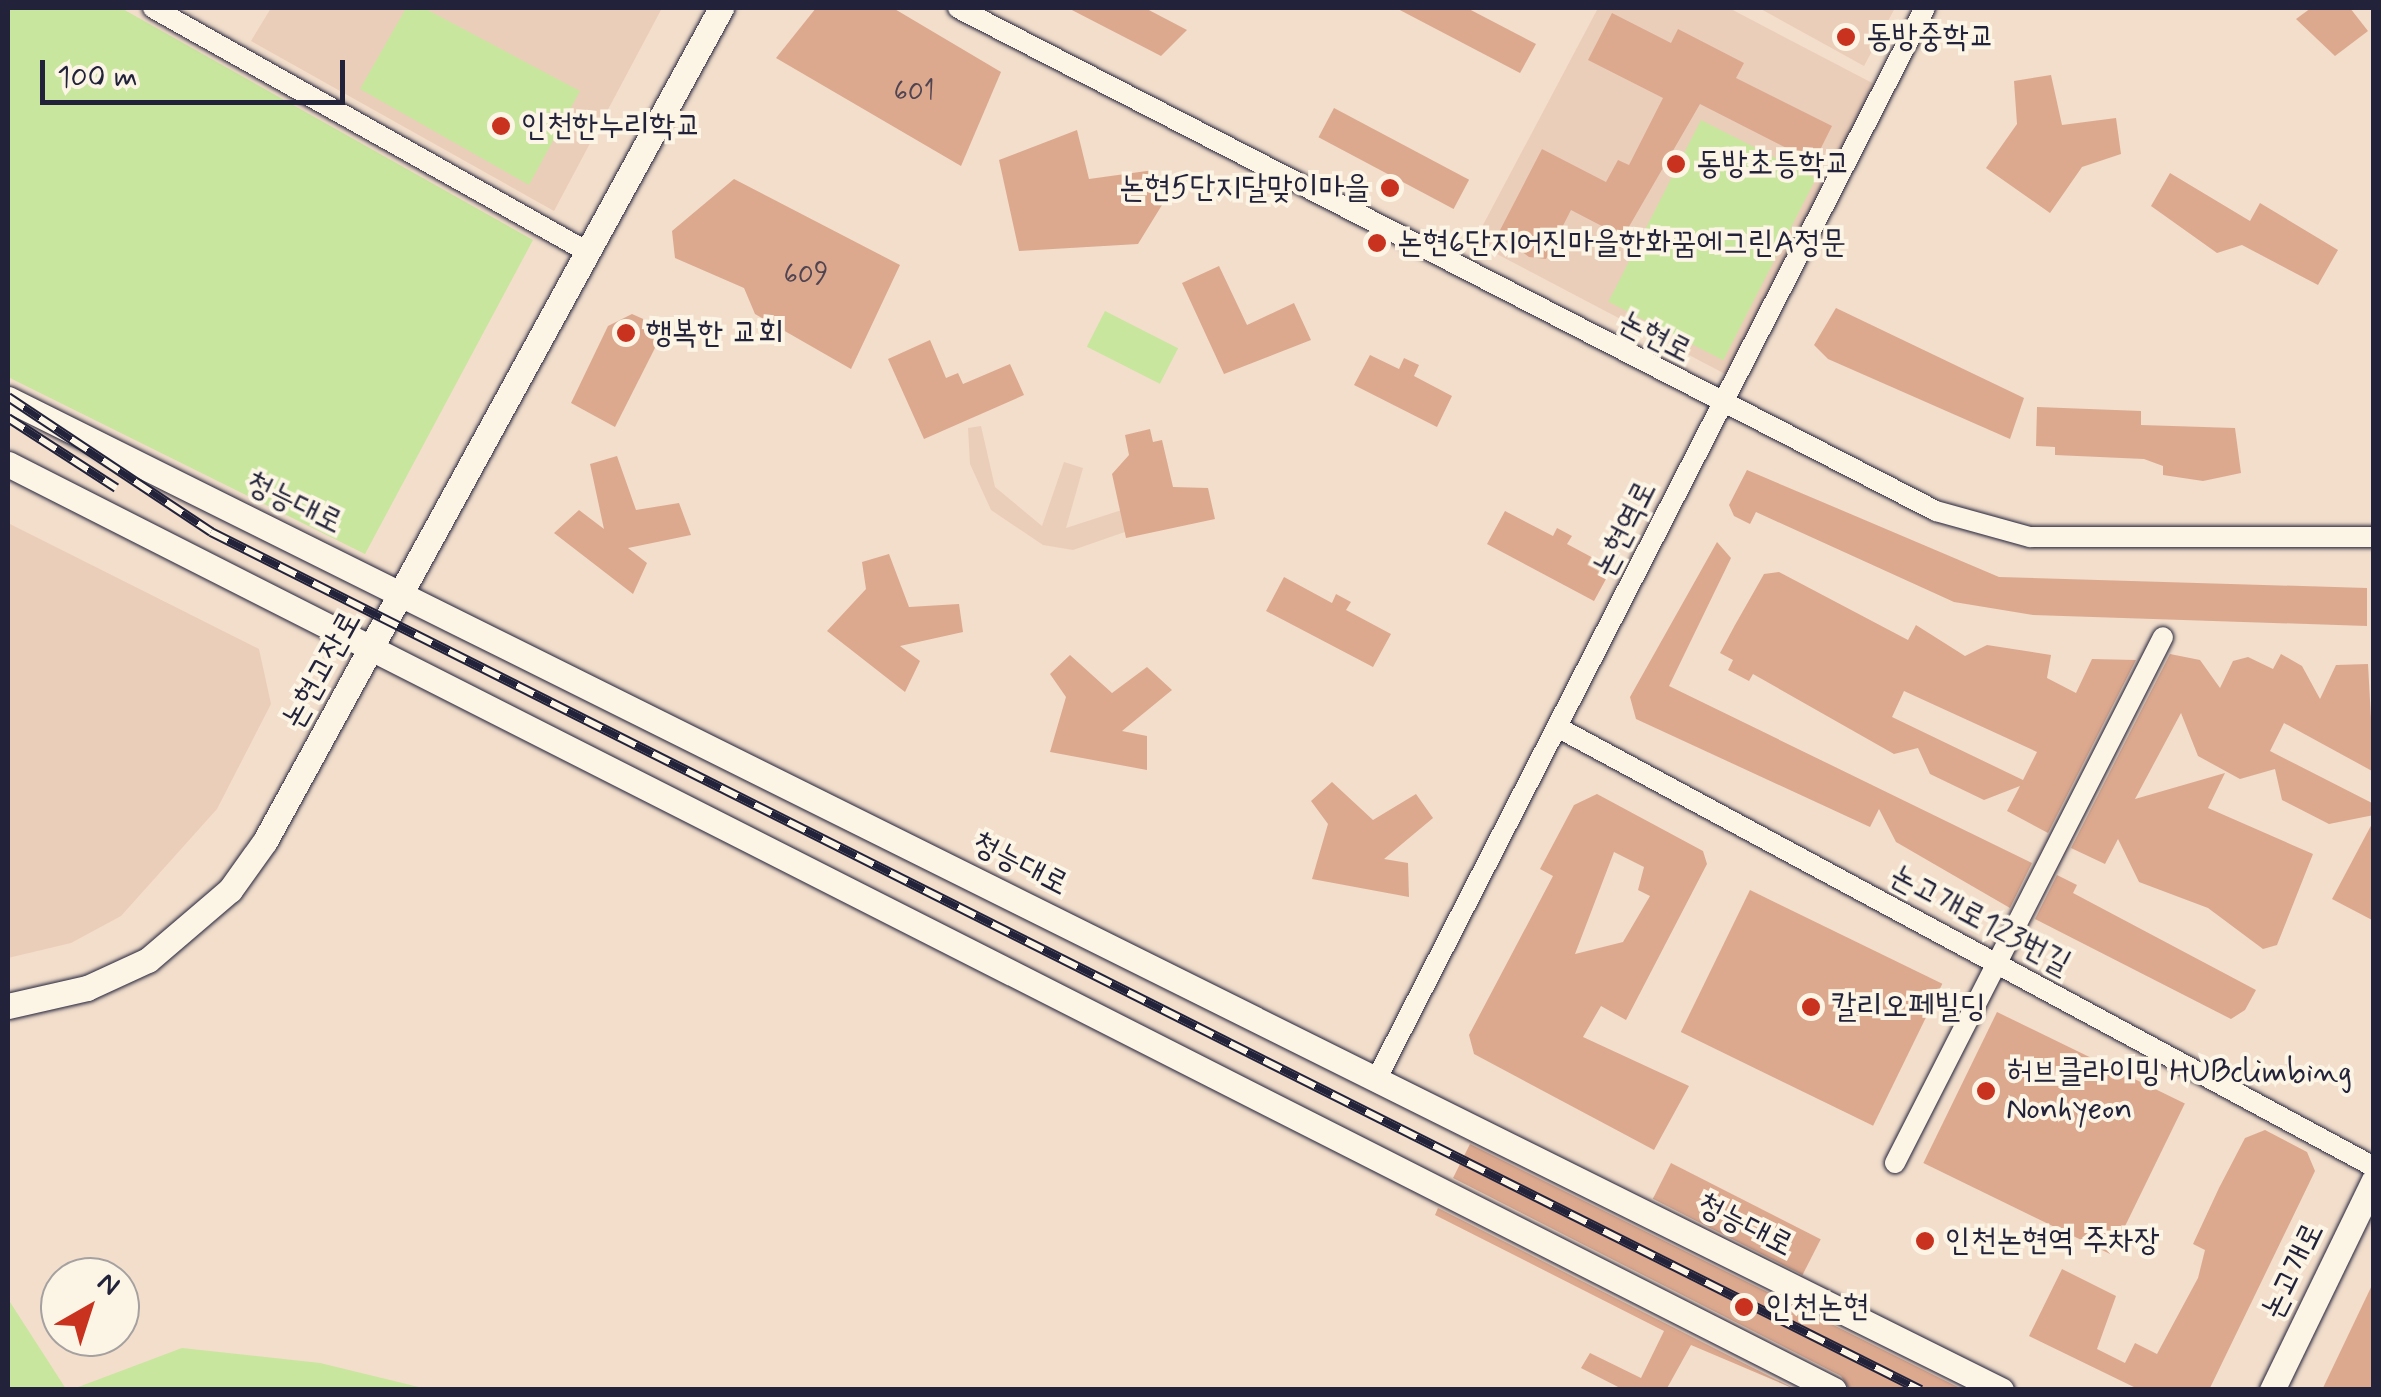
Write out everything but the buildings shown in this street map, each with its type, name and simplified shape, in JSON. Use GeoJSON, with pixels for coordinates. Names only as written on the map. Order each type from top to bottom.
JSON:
{"type":"FeatureCollection","features":[{"type":"Feature","properties":{"kind":"main road","name":"논현고잔로"},"geometry":{"type":"LineString","coordinates":[[8,1006],[86,988],[148,960],[230,890],[371,648],[721,8]]}},
{"type":"Feature","properties":{"kind":"main road","name":"청능대로"},"geometry":{"type":"LineString","coordinates":[[8,399],[2001,1390]]}},
{"type":"Feature","properties":{"kind":"main road"},"geometry":{"type":"LineString","coordinates":[[8,464],[1834,1390]]}},
{"type":"Feature","properties":{"kind":"main road","name":"논고개로"},"geometry":{"type":"LineString","coordinates":[[2272,1390],[2374,1180]]}},
{"type":"Feature","properties":{"kind":"street"},"geometry":{"type":"LineString","coordinates":[[152,8],[588,252]]}},
{"type":"Feature","properties":{"kind":"street","name":"논현로"},"geometry":{"type":"LineString","coordinates":[[958,8],[1722,405],[1936,510],[2030,537],[2374,537]]}},
{"type":"Feature","properties":{"kind":"street","name":"논현역로"},"geometry":{"type":"LineString","coordinates":[[1378,1078],[1925,8]]}},
{"type":"Feature","properties":{"kind":"street"},"geometry":{"type":"LineString","coordinates":[[1895,1164],[2163,637]]}},
{"type":"Feature","properties":{"kind":"street","name":"논고개로123번길"},"geometry":{"type":"LineString","coordinates":[[1557,727],[2374,1167]]}},
{"type":"Feature","properties":{"kind":"shaded area","name":"인천한누리학교"},"geometry":{"type":"Polygon","coordinates":[[[271,8],[662,8],[554,211],[251,41],[271,8]]]}},
{"type":"Feature","properties":{"kind":"shaded area","name":"동방초등학교"},"geometry":{"type":"Polygon","coordinates":[[[1598,8],[1729,8],[1878,86],[1727,375],[1474,242],[1598,8]]]}},
{"type":"Feature","properties":{"kind":"shaded area","name":"동방중학교"},"geometry":{"type":"Polygon","coordinates":[[[1759,8],[1895,8],[1864,66],[1759,8]]]}},
{"type":"Feature","properties":{"kind":"shaded area"},"geometry":{"type":"Polygon","coordinates":[[[981,426],[995,487],[1042,526],[1064,462],[1083,468],[1066,528],[1134,506],[1142,526],[1073,550],[1043,545],[991,510],[970,464],[968,428],[981,426]]]}},
{"type":"Feature","properties":{"kind":"shaded area"},"geometry":{"type":"Polygon","coordinates":[[[8,523],[259,649],[271,704],[217,809],[121,916],[71,943],[8,958],[8,523]]]}},
{"type":"Feature","properties":{"kind":"green space"},"geometry":{"type":"Polygon","coordinates":[[[8,8],[121,8],[533,240],[365,554],[8,377],[8,8]]]}},
{"type":"Feature","properties":{"kind":"green space"},"geometry":{"type":"Polygon","coordinates":[[[406,8],[424,8],[580,91],[529,185],[360,89],[406,8]]]}},
{"type":"Feature","properties":{"kind":"green space"},"geometry":{"type":"Polygon","coordinates":[[[1701,120],[1816,179],[1723,360],[1608,302],[1701,120]]]}},
{"type":"Feature","properties":{"kind":"green space"},"geometry":{"type":"Polygon","coordinates":[[[1105,311],[1178,348],[1160,384],[1087,347],[1105,311]]]}},
{"type":"Feature","properties":{"kind":"green space"},"geometry":{"type":"Polygon","coordinates":[[[8,1299],[40,1349],[40,1357],[45,1357],[66,1389],[8,1389],[8,1299]]]}},
{"type":"Feature","properties":{"kind":"green space"},"geometry":{"type":"Polygon","coordinates":[[[182,1348],[320,1363],[427,1389],[73,1389],[182,1348]]]}},
{"type":"Feature","properties":{"kind":"railway"},"geometry":{"type":"LineString","coordinates":[[8,397],[211,532],[1921,1390]]}},
{"type":"Feature","properties":{"kind":"railway"},"geometry":{"type":"LineString","coordinates":[[8,418],[116,488]]}},
{"type":"Feature","properties":{"kind":"place","name":"동방중학교"},"geometry":{"type":"Point","coordinates":[1846,37]}},
{"type":"Feature","properties":{"kind":"place","name":"인천한누리학교"},"geometry":{"type":"Point","coordinates":[501,126]}},
{"type":"Feature","properties":{"kind":"place","name":"동방초등학교"},"geometry":{"type":"Point","coordinates":[1676,164]}},
{"type":"Feature","properties":{"kind":"place","name":"논현5단지달맞이마을"},"geometry":{"type":"Point","coordinates":[1390,188]}},
{"type":"Feature","properties":{"kind":"place","name":"논현6단지어진마을한화꿈에그린A정문"},"geometry":{"type":"Point","coordinates":[1377,243]}},
{"type":"Feature","properties":{"kind":"place","name":"행복한 교회"},"geometry":{"type":"Point","coordinates":[626,333]}},
{"type":"Feature","properties":{"kind":"place","name":"칼리오페빌딩"},"geometry":{"type":"Point","coordinates":[1811,1007]}},
{"type":"Feature","properties":{"kind":"place","name":"허브클라이밍 HUBclimbing Nonhyeon"},"geometry":{"type":"Point","coordinates":[1986,1091]}},
{"type":"Feature","properties":{"kind":"place","name":"인천논현역 주차장"},"geometry":{"type":"Point","coordinates":[1925,1241]}},
{"type":"Feature","properties":{"kind":"place","name":"인천논현"},"geometry":{"type":"Point","coordinates":[1744,1307]}}]}
